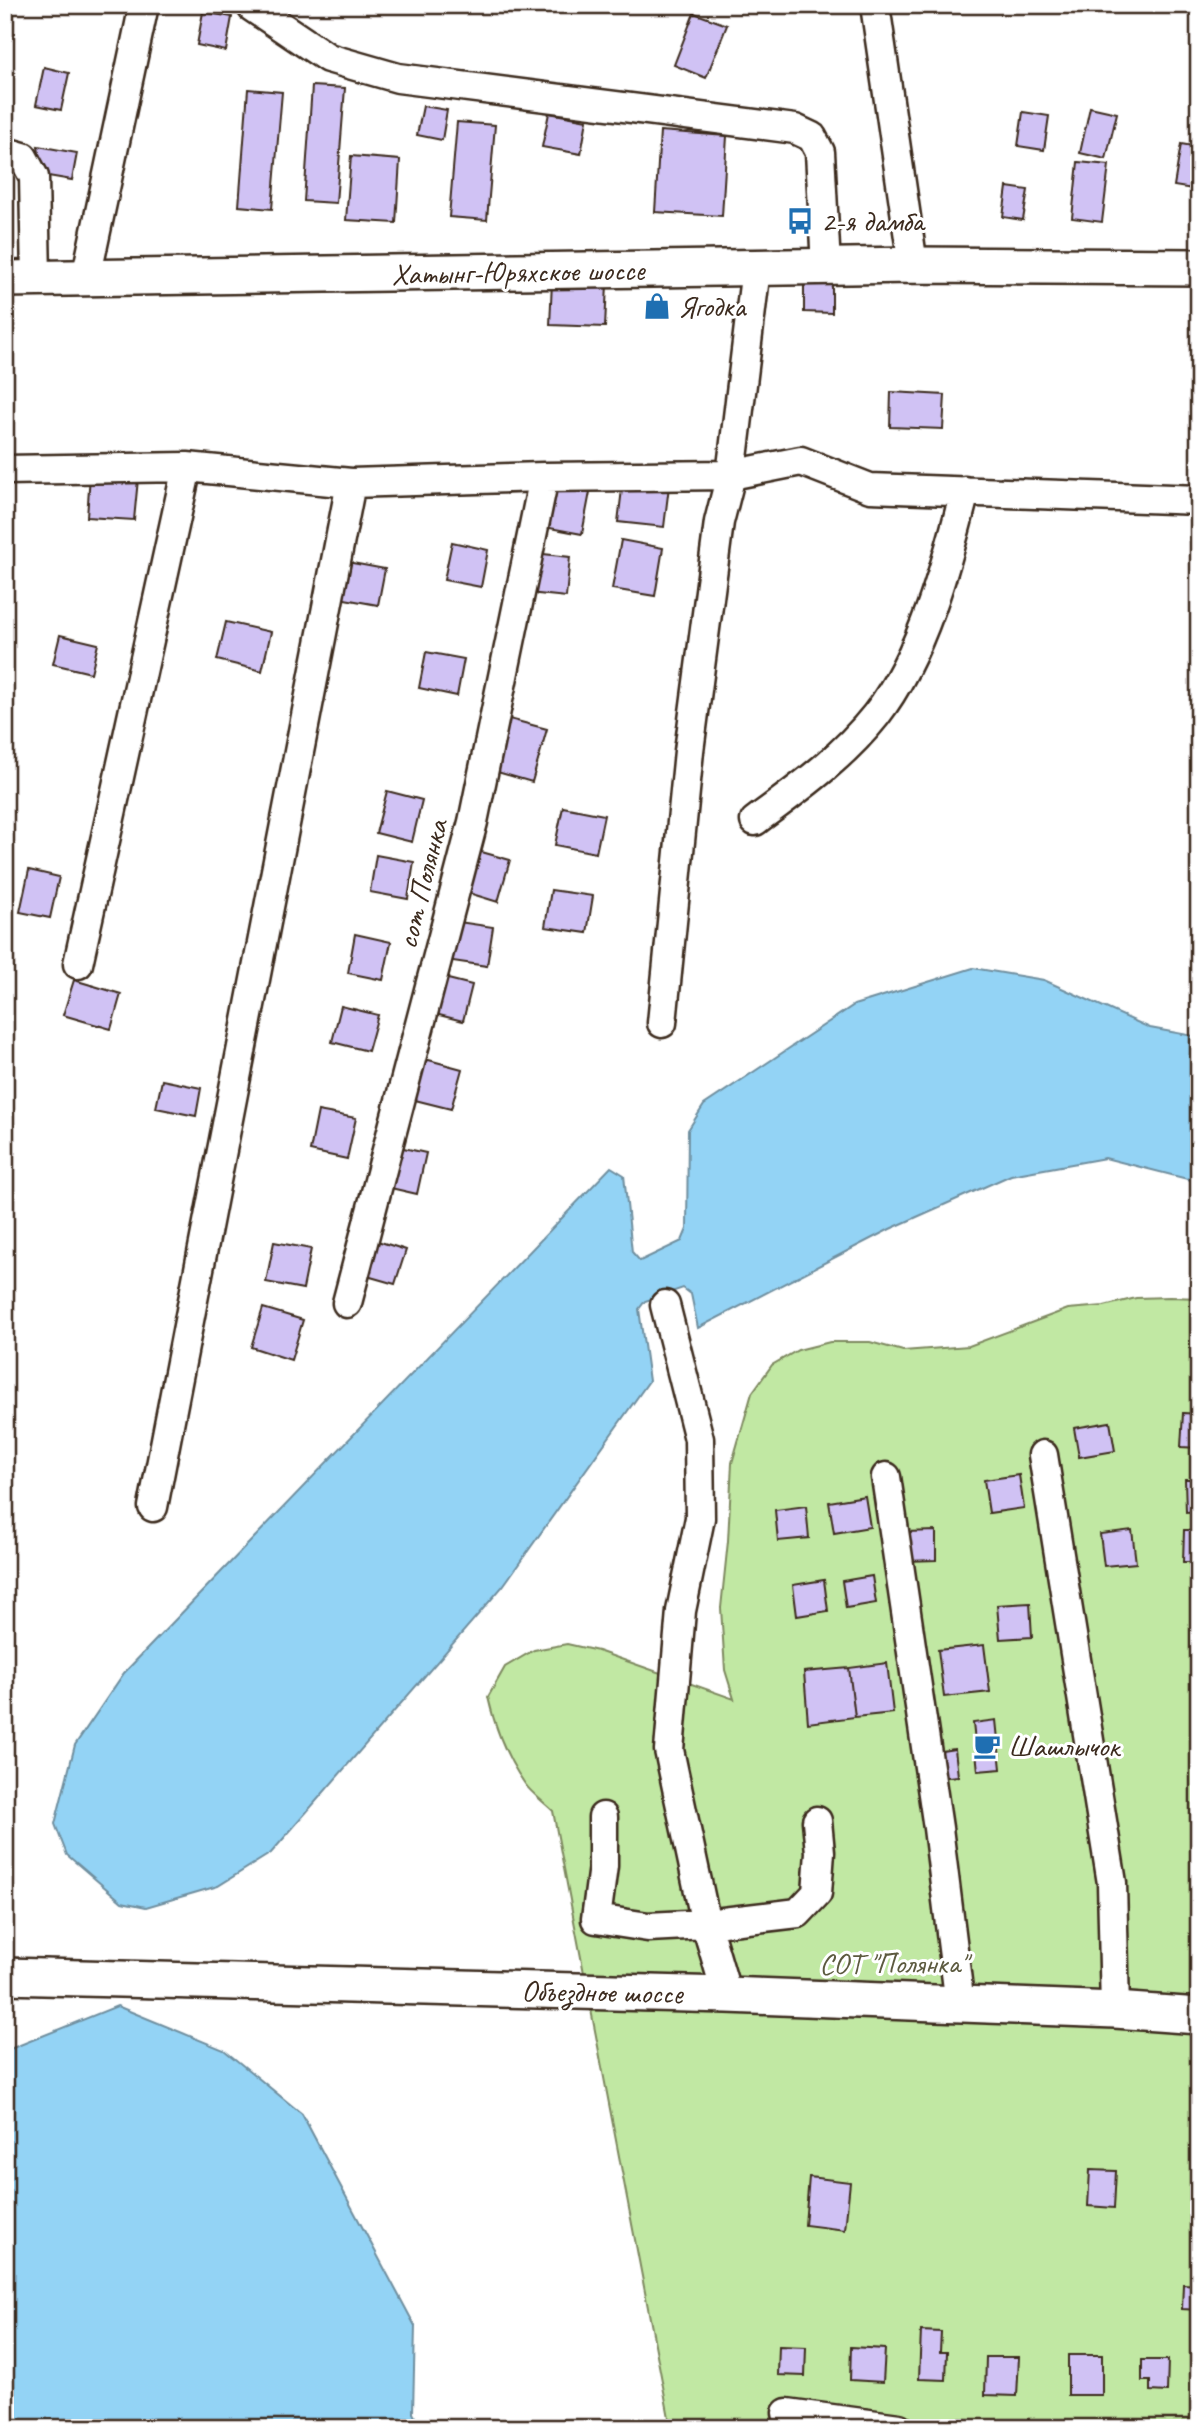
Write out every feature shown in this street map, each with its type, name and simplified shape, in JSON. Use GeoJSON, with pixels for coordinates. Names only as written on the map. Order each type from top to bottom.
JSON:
{"type":"FeatureCollection","features":[{"type":"Feature","properties":{"kind":"main road","name":"Хатынг-Юряхское шоссе"},"geometry":{"type":"LineString","coordinates":[[21,279],[913,265],[1199,267]]}},
{"type":"Feature","properties":{"kind":"main road","name":"Объездное шоссе"},"geometry":{"type":"LineString","coordinates":[[5,1976],[727,1995],[1115,2010],[1199,2016]]}},
{"type":"Feature","properties":{"kind":"street"},"geometry":{"type":"LineString","coordinates":[[86,278],[144,5]]}},
{"type":"Feature","properties":{"kind":"street"},"geometry":{"type":"LineString","coordinates":[[875,5],[913,265]]}},
{"type":"Feature","properties":{"kind":"street"},"geometry":{"type":"LineString","coordinates":[[252,7],[328,58],[398,78],[795,129],[813,137],[820,152],[826,267]]}},
{"type":"Feature","properties":{"kind":"street"},"geometry":{"type":"LineString","coordinates":[[5,152],[23,156],[34,177],[21,279]]}},
{"type":"Feature","properties":{"kind":"street"},"geometry":{"type":"LineString","coordinates":[[662,1023],[689,751],[719,522],[731,475],[756,268]]}},
{"type":"Feature","properties":{"kind":"street"},"geometry":{"type":"LineString","coordinates":[[6,475],[187,467],[351,484],[544,477],[731,475],[801,461],[870,488],[1199,500]]}},
{"type":"Feature","properties":{"kind":"street"},"geometry":{"type":"LineString","coordinates":[[78,964],[187,467]]}},
{"type":"Feature","properties":{"kind":"street","name":"сот Полянка"},"geometry":{"type":"LineString","coordinates":[[347,1303],[472,822],[544,477]]}},
{"type":"Feature","properties":{"kind":"street"},"geometry":{"type":"LineString","coordinates":[[153,1507],[351,484]]}},
{"type":"Feature","properties":{"kind":"street"},"geometry":{"type":"LineString","coordinates":[[755,821],[818,774],[851,743],[877,714],[902,675],[948,555],[965,491]]}},
{"type":"Feature","properties":{"kind":"street"},"geometry":{"type":"LineString","coordinates":[[665,1305],[699,1439],[700,1518],[681,1611],[669,1750],[706,1924],[727,1995]]}},
{"type":"Feature","properties":{"kind":"street"},"geometry":{"type":"LineString","coordinates":[[1043,1455],[1112,1883],[1115,2010]]}},
{"type":"Feature","properties":{"kind":"street"},"geometry":{"type":"LineString","coordinates":[[886,1477],[939,1828],[960,2005]]}},
{"type":"Feature","properties":{"kind":"street"},"geometry":{"type":"LineString","coordinates":[[603,1817],[603,1866],[596,1919],[648,1927],[706,1924],[798,1913],[817,1893],[820,1852],[817,1821]]}},
{"type":"Feature","properties":{"kind":"street"},"geometry":{"type":"LineString","coordinates":[[786,2413],[899,2428]]}},
{"type":"Feature","properties":{"kind":"green space","name":"СОТ \"Полянка\""},"geometry":{"type":"Polygon","coordinates":[[[1136,1298],[1199,1298],[1199,2428],[671,2428],[553,1811],[528,1788],[518,1774],[498,1731],[488,1697],[505,1667],[534,1650],[567,1644],[598,1651],[734,1699],[725,1670],[721,1608],[732,1463],[752,1393],[772,1365],[798,1350],[830,1342],[870,1342],[903,1351],[969,1346],[1068,1309],[1104,1306],[1136,1298]]]}},
{"type":"Feature","properties":{"kind":"water"},"geometry":{"type":"Polygon","coordinates":[[[973,968],[1044,980],[1150,1028],[1199,1037],[1199,1182],[1105,1158],[1011,1175],[890,1229],[698,1328],[691,1294],[683,1288],[645,1301],[639,1309],[649,1381],[503,1586],[271,1853],[218,1886],[146,1907],[122,1902],[67,1855],[55,1824],[75,1745],[124,1673],[611,1167],[624,1175],[632,1252],[640,1261],[682,1241],[687,1229],[688,1130],[704,1105],[854,1005],[973,968]]]}},
{"type":"Feature","properties":{"kind":"water"},"geometry":{"type":"Polygon","coordinates":[[[117,2006],[224,2050],[302,2114],[415,2326],[413,2413],[421,2428],[5,2428],[5,2051],[117,2006]]]}},
{"type":"Feature","properties":{"kind":"building"},"geometry":{"type":"Polygon","coordinates":[[[203,12],[232,17],[226,51],[197,45],[203,12]]]}},
{"type":"Feature","properties":{"kind":"building"},"geometry":{"type":"Polygon","coordinates":[[[694,13],[727,25],[706,78],[674,65],[694,13]]]}},
{"type":"Feature","properties":{"kind":"building"},"geometry":{"type":"Polygon","coordinates":[[[44,67],[69,73],[61,110],[36,105],[44,67]]]}},
{"type":"Feature","properties":{"kind":"building"},"geometry":{"type":"Polygon","coordinates":[[[312,86],[345,88],[336,203],[304,201],[312,86]]]}},
{"type":"Feature","properties":{"kind":"building"},"geometry":{"type":"Polygon","coordinates":[[[248,89],[282,92],[272,209],[239,206],[248,89]]]}},
{"type":"Feature","properties":{"kind":"building"},"geometry":{"type":"Polygon","coordinates":[[[423,106],[447,110],[442,140],[417,135],[423,106]]]}},
{"type":"Feature","properties":{"kind":"building"},"geometry":{"type":"Polygon","coordinates":[[[1090,107],[1117,113],[1106,159],[1080,153],[1090,107]]]}},
{"type":"Feature","properties":{"kind":"building"},"geometry":{"type":"Polygon","coordinates":[[[1023,112],[1049,116],[1044,150],[1018,146],[1023,112]]]}},
{"type":"Feature","properties":{"kind":"building"},"geometry":{"type":"Polygon","coordinates":[[[549,113],[587,120],[581,154],[542,147],[549,113]]]}},
{"type":"Feature","properties":{"kind":"building"},"geometry":{"type":"Polygon","coordinates":[[[457,122],[495,125],[487,220],[449,217],[457,122]]]}},
{"type":"Feature","properties":{"kind":"building"},"geometry":{"type":"Polygon","coordinates":[[[660,131],[727,136],[722,216],[655,212],[660,131]]]}},
{"type":"Feature","properties":{"kind":"building"},"geometry":{"type":"Polygon","coordinates":[[[1181,144],[1199,147],[1199,190],[1174,186],[1181,144]]]}},
{"type":"Feature","properties":{"kind":"building"},"geometry":{"type":"Polygon","coordinates":[[[38,146],[77,153],[72,180],[42,175],[38,146]]]}},
{"type":"Feature","properties":{"kind":"building"},"geometry":{"type":"Polygon","coordinates":[[[351,156],[400,160],[396,223],[346,220],[351,156]]]}},
{"type":"Feature","properties":{"kind":"building"},"geometry":{"type":"Polygon","coordinates":[[[1078,162],[1109,165],[1102,222],[1072,218],[1078,162]]]}},
{"type":"Feature","properties":{"kind":"building"},"geometry":{"type":"Polygon","coordinates":[[[1007,187],[1028,190],[1023,220],[1003,217],[1007,187]]]}},
{"type":"Feature","properties":{"kind":"building"},"geometry":{"type":"Polygon","coordinates":[[[804,281],[832,281],[832,313],[804,312],[804,281]]]}},
{"type":"Feature","properties":{"kind":"building"},"geometry":{"type":"Polygon","coordinates":[[[552,282],[607,284],[605,327],[550,325],[552,282]]]}},
{"type":"Feature","properties":{"kind":"building"},"geometry":{"type":"Polygon","coordinates":[[[891,392],[945,395],[943,429],[890,427],[891,392]]]}},
{"type":"Feature","properties":{"kind":"building"},"geometry":{"type":"Polygon","coordinates":[[[90,475],[138,479],[134,520],[87,517],[90,475]]]}},
{"type":"Feature","properties":{"kind":"building"},"geometry":{"type":"Polygon","coordinates":[[[623,481],[669,486],[664,527],[618,522],[623,481]]]}},
{"type":"Feature","properties":{"kind":"building"},"geometry":{"type":"Polygon","coordinates":[[[546,484],[590,492],[582,534],[539,526],[546,484]]]}},
{"type":"Feature","properties":{"kind":"building"},"geometry":{"type":"Polygon","coordinates":[[[621,540],[663,548],[655,596],[612,589],[621,540]]]}},
{"type":"Feature","properties":{"kind":"building"},"geometry":{"type":"Polygon","coordinates":[[[452,542],[488,550],[481,587],[444,580],[452,542]]]}},
{"type":"Feature","properties":{"kind":"building"},"geometry":{"type":"Polygon","coordinates":[[[534,553],[570,557],[566,597],[529,593],[534,553]]]}},
{"type":"Feature","properties":{"kind":"building"},"geometry":{"type":"Polygon","coordinates":[[[347,562],[385,569],[378,605],[339,598],[347,562]]]}},
{"type":"Feature","properties":{"kind":"building"},"geometry":{"type":"Polygon","coordinates":[[[226,622],[271,632],[262,671],[217,660],[226,622]]]}},
{"type":"Feature","properties":{"kind":"building"},"geometry":{"type":"Polygon","coordinates":[[[60,635],[98,644],[91,673],[53,664],[60,635]]]}},
{"type":"Feature","properties":{"kind":"building"},"geometry":{"type":"Polygon","coordinates":[[[426,652],[464,659],[457,696],[419,688],[426,652]]]}},
{"type":"Feature","properties":{"kind":"building"},"geometry":{"type":"Polygon","coordinates":[[[502,717],[547,729],[532,782],[487,769],[502,717]]]}},
{"type":"Feature","properties":{"kind":"building"},"geometry":{"type":"Polygon","coordinates":[[[387,791],[422,800],[412,842],[376,833],[387,791]]]}},
{"type":"Feature","properties":{"kind":"building"},"geometry":{"type":"Polygon","coordinates":[[[563,807],[604,815],[596,853],[555,845],[563,807]]]}},
{"type":"Feature","properties":{"kind":"building"},"geometry":{"type":"Polygon","coordinates":[[[471,849],[510,860],[498,902],[459,890],[471,849]]]}},
{"type":"Feature","properties":{"kind":"building"},"geometry":{"type":"Polygon","coordinates":[[[376,855],[414,862],[408,899],[370,892],[376,855]]]}},
{"type":"Feature","properties":{"kind":"building"},"geometry":{"type":"Polygon","coordinates":[[[29,870],[59,877],[50,918],[20,912],[29,870]]]}},
{"type":"Feature","properties":{"kind":"building"},"geometry":{"type":"Polygon","coordinates":[[[551,890],[593,896],[587,933],[545,927],[551,890]]]}},
{"type":"Feature","properties":{"kind":"building"},"geometry":{"type":"Polygon","coordinates":[[[452,921],[493,927],[487,966],[446,960],[452,921]]]}},
{"type":"Feature","properties":{"kind":"building"},"geometry":{"type":"Polygon","coordinates":[[[355,934],[391,942],[383,980],[348,973],[355,934]]]}},
{"type":"Feature","properties":{"kind":"building"},"geometry":{"type":"Polygon","coordinates":[[[440,977],[472,985],[463,1021],[431,1013],[440,977]]]}},
{"type":"Feature","properties":{"kind":"building"},"geometry":{"type":"Polygon","coordinates":[[[74,980],[121,994],[111,1029],[63,1015],[74,980]]]}},
{"type":"Feature","properties":{"kind":"building"},"geometry":{"type":"Polygon","coordinates":[[[341,1006],[378,1015],[368,1051],[332,1042],[341,1006]]]}},
{"type":"Feature","properties":{"kind":"building"},"geometry":{"type":"Polygon","coordinates":[[[425,1059],[462,1069],[451,1109],[415,1100],[425,1059]]]}},
{"type":"Feature","properties":{"kind":"building"},"geometry":{"type":"Polygon","coordinates":[[[162,1080],[201,1088],[196,1116],[156,1108],[162,1080]]]}},
{"type":"Feature","properties":{"kind":"building"},"geometry":{"type":"Polygon","coordinates":[[[318,1111],[356,1118],[347,1159],[310,1151],[318,1111]]]}},
{"type":"Feature","properties":{"kind":"building"},"geometry":{"type":"Polygon","coordinates":[[[390,1145],[426,1153],[417,1194],[382,1186],[390,1145]]]}},
{"type":"Feature","properties":{"kind":"building"},"geometry":{"type":"Polygon","coordinates":[[[371,1239],[406,1250],[395,1284],[360,1274],[371,1239]]]}},
{"type":"Feature","properties":{"kind":"building"},"geometry":{"type":"Polygon","coordinates":[[[274,1242],[311,1249],[303,1289],[266,1282],[274,1242]]]}},
{"type":"Feature","properties":{"kind":"building"},"geometry":{"type":"Polygon","coordinates":[[[263,1308],[303,1320],[291,1360],[251,1347],[263,1308]]]}},
{"type":"Feature","properties":{"kind":"building"},"geometry":{"type":"Polygon","coordinates":[[[1183,1413],[1199,1414],[1199,1448],[1181,1447],[1183,1413]]]}},
{"type":"Feature","properties":{"kind":"building"},"geometry":{"type":"Polygon","coordinates":[[[1110,1422],[1115,1451],[1079,1457],[1074,1428],[1110,1422]]]}},
{"type":"Feature","properties":{"kind":"building"},"geometry":{"type":"Polygon","coordinates":[[[1019,1475],[1024,1508],[989,1513],[984,1480],[1019,1475]]]}},
{"type":"Feature","properties":{"kind":"building"},"geometry":{"type":"Polygon","coordinates":[[[1185,1479],[1199,1479],[1199,1511],[1186,1512],[1185,1479]]]}},
{"type":"Feature","properties":{"kind":"building"},"geometry":{"type":"Polygon","coordinates":[[[865,1496],[870,1527],[834,1533],[829,1502],[865,1496]]]}},
{"type":"Feature","properties":{"kind":"building"},"geometry":{"type":"Polygon","coordinates":[[[806,1506],[809,1538],[778,1541],[775,1510],[806,1506]]]}},
{"type":"Feature","properties":{"kind":"building"},"geometry":{"type":"Polygon","coordinates":[[[1132,1530],[1136,1563],[1104,1566],[1100,1534],[1132,1530]]]}},
{"type":"Feature","properties":{"kind":"building"},"geometry":{"type":"Polygon","coordinates":[[[1184,1530],[1199,1530],[1199,1562],[1183,1562],[1184,1530]]]}},
{"type":"Feature","properties":{"kind":"building"},"geometry":{"type":"Polygon","coordinates":[[[936,1531],[936,1560],[905,1561],[905,1532],[936,1531]]]}},
{"type":"Feature","properties":{"kind":"building"},"geometry":{"type":"Polygon","coordinates":[[[872,1576],[876,1603],[846,1608],[842,1581],[872,1576]]]}},
{"type":"Feature","properties":{"kind":"building"},"geometry":{"type":"Polygon","coordinates":[[[824,1580],[828,1611],[797,1616],[793,1585],[824,1580]]]}},
{"type":"Feature","properties":{"kind":"building"},"geometry":{"type":"Polygon","coordinates":[[[1030,1603],[1032,1637],[1000,1639],[997,1605],[1030,1603]]]}},
{"type":"Feature","properties":{"kind":"building"},"geometry":{"type":"Polygon","coordinates":[[[984,1645],[990,1692],[944,1697],[938,1650],[984,1645]]]}},
{"type":"Feature","properties":{"kind":"building"},"geometry":{"type":"Polygon","coordinates":[[[887,1663],[893,1713],[855,1717],[849,1668],[887,1663]]]}},
{"type":"Feature","properties":{"kind":"building"},"geometry":{"type":"Polygon","coordinates":[[[849,1668],[855,1717],[808,1723],[804,1672],[849,1668]]]}},
{"type":"Feature","properties":{"kind":"building","name":"Шашлычок"},"geometry":{"type":"Polygon","coordinates":[[[996,1720],[1001,1769],[978,1771],[973,1723],[996,1720]]]}},
{"type":"Feature","properties":{"kind":"building"},"geometry":{"type":"Polygon","coordinates":[[[955,1749],[958,1776],[938,1778],[935,1752],[955,1749]]]}},
{"type":"Feature","properties":{"kind":"building"},"geometry":{"type":"Polygon","coordinates":[[[1090,2170],[1116,2171],[1114,2208],[1088,2206],[1090,2170]]]}},
{"type":"Feature","properties":{"kind":"building"},"geometry":{"type":"Polygon","coordinates":[[[809,2177],[850,2182],[845,2230],[805,2225],[809,2177]]]}},
{"type":"Feature","properties":{"kind":"building"},"geometry":{"type":"Polygon","coordinates":[[[1183,2284],[1199,2285],[1199,2310],[1182,2309],[1183,2284]]]}},
{"type":"Feature","properties":{"kind":"building"},"geometry":{"type":"Polygon","coordinates":[[[921,2331],[941,2332],[940,2352],[947,2352],[946,2380],[919,2379],[921,2331]]]}},
{"type":"Feature","properties":{"kind":"building"},"geometry":{"type":"Polygon","coordinates":[[[779,2346],[806,2347],[805,2376],[778,2375],[779,2346]]]}},
{"type":"Feature","properties":{"kind":"building"},"geometry":{"type":"Polygon","coordinates":[[[851,2347],[885,2349],[883,2382],[850,2380],[851,2347]]]}},
{"type":"Feature","properties":{"kind":"building"},"geometry":{"type":"Polygon","coordinates":[[[1068,2355],[1102,2355],[1102,2395],[1068,2395],[1068,2355]]]}},
{"type":"Feature","properties":{"kind":"building"},"geometry":{"type":"Polygon","coordinates":[[[986,2357],[1019,2357],[1017,2396],[985,2395],[986,2357]]]}},
{"type":"Feature","properties":{"kind":"building"},"geometry":{"type":"Polygon","coordinates":[[[1142,2360],[1168,2360],[1167,2392],[1150,2391],[1150,2381],[1142,2381],[1142,2360]]]}},
{"type":"Feature","properties":{"kind":"place","name":"2-я дамба"},"geometry":{"type":"Point","coordinates":[800,221]}},
{"type":"Feature","properties":{"kind":"place","name":"Ягодка"},"geometry":{"type":"Point","coordinates":[657,306]}},
{"type":"Feature","properties":{"kind":"place","name":"Шашлычок"},"geometry":{"type":"Point","coordinates":[987,1746]}}]}
